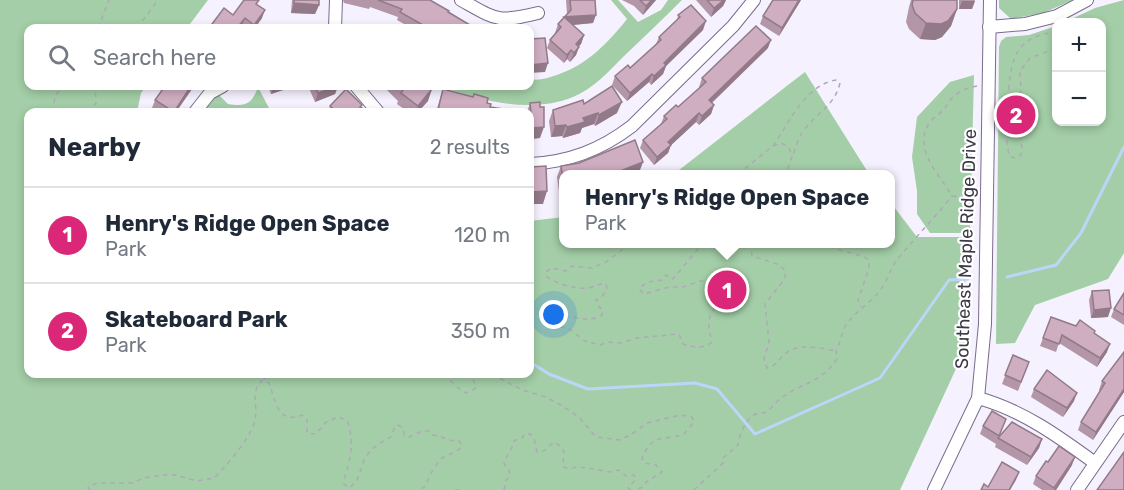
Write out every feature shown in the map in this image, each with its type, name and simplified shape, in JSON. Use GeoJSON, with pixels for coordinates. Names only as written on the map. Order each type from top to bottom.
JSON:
{"type":"FeatureCollection","features":[{"type":"Feature","properties":{"kind":"street"},"geometry":{"type":"LineString","coordinates":[[335,24],[336,0]]}},
{"type":"Feature","properties":{"kind":"street"},"geometry":{"type":"LineString","coordinates":[[461,0],[493,18],[503,20],[538,13]]}},
{"type":"Feature","properties":{"kind":"street"},"geometry":{"type":"LineString","coordinates":[[534,163],[568,159],[589,153],[617,138],[733,26],[754,0]]}},
{"type":"Feature","properties":{"kind":"street","name":"Southeast Maple Ridge Drive"},"geometry":{"type":"LineString","coordinates":[[934,490],[978,398],[985,324],[990,0]]}},
{"type":"Feature","properties":{"kind":"street"},"geometry":{"type":"LineString","coordinates":[[989,27],[1025,24],[1057,16],[1088,0]]}},
{"type":"Feature","properties":{"kind":"street"},"geometry":{"type":"LineString","coordinates":[[198,108],[210,93],[216,90]]}},
{"type":"Feature","properties":{"kind":"street"},"geometry":{"type":"LineString","coordinates":[[359,90],[375,108]]}},
{"type":"Feature","properties":{"kind":"street"},"geometry":{"type":"LineString","coordinates":[[978,398],[998,403],[1026,417],[1058,436],[1095,463]]}},
{"type":"Feature","properties":{"kind":"street"},"geometry":{"type":"LineString","coordinates":[[1077,490],[1124,423]]}},
{"type":"Feature","properties":{"kind":"path"},"geometry":{"type":"LineString","coordinates":[[100,24],[109,0]]}},
{"type":"Feature","properties":{"kind":"path"},"geometry":{"type":"LineString","coordinates":[[140,24],[158,0]]}},
{"type":"Feature","properties":{"kind":"path"},"geometry":{"type":"LineString","coordinates":[[1052,33],[1033,39],[1019,48],[1010,69],[1006,112],[1001,126],[1006,135],[1010,156],[1015,158],[1020,155],[1022,149],[1017,114],[1022,89],[1020,71],[1029,58],[1052,49]]}},
{"type":"Feature","properties":{"kind":"path"},"geometry":{"type":"LineString","coordinates":[[773,146],[801,103],[820,85],[836,80],[840,83],[829,106],[804,130],[787,170]]}},
{"type":"Feature","properties":{"kind":"path"},"geometry":{"type":"LineString","coordinates":[[952,196],[929,162],[924,144],[925,132],[931,121],[944,109],[953,96],[969,88],[988,85]]}},
{"type":"Feature","properties":{"kind":"path"},"geometry":{"type":"LineString","coordinates":[[54,108],[55,96],[61,90]]}},
{"type":"Feature","properties":{"kind":"path"},"geometry":{"type":"LineString","coordinates":[[92,108],[96,104],[95,90]]}},
{"type":"Feature","properties":{"kind":"path"},"geometry":{"type":"LineString","coordinates":[[743,170],[773,146],[781,143],[789,147],[792,157]]}},
{"type":"Feature","properties":{"kind":"path"},"geometry":{"type":"LineString","coordinates":[[952,196],[986,199]]}},
{"type":"Feature","properties":{"kind":"path"},"geometry":{"type":"LineString","coordinates":[[694,490],[703,479],[711,475],[724,462],[723,458],[738,446],[739,438],[751,417],[767,412],[778,400],[826,373],[837,359],[836,351],[845,328],[878,294],[899,257],[952,196]]}},
{"type":"Feature","properties":{"kind":"path"},"geometry":{"type":"LineString","coordinates":[[624,248],[606,262],[591,268],[572,266],[566,271],[552,268],[547,271],[546,276],[552,281],[576,288],[591,288],[602,283],[606,284],[608,288],[597,300],[598,306],[603,310],[603,315],[594,320],[585,321],[568,316],[558,321],[561,327],[568,328],[592,344],[620,343],[637,338],[679,334],[683,344],[691,347],[706,347],[711,343],[712,337],[708,325],[710,315],[720,300],[730,295],[734,288],[729,283],[700,281],[684,287],[669,287],[644,294],[639,289],[647,282],[663,280],[666,275],[673,279],[698,248]]}},
{"type":"Feature","properties":{"kind":"path"},"geometry":{"type":"LineString","coordinates":[[752,248],[752,256],[780,265],[786,272],[784,280],[765,304],[768,342],[764,359],[767,368],[779,364],[786,353],[796,349],[817,347],[836,351]]}},
{"type":"Feature","properties":{"kind":"path"},"geometry":{"type":"LineString","coordinates":[[834,248],[845,253],[863,255],[869,260],[869,268],[858,300],[862,308]]}},
{"type":"Feature","properties":{"kind":"path"},"geometry":{"type":"LineString","coordinates":[[90,490],[88,488],[90,486],[100,483],[133,483],[143,478],[171,474],[196,481],[214,478],[243,443],[255,419],[258,383],[266,378]]}},
{"type":"Feature","properties":{"kind":"path"},"geometry":{"type":"LineString","coordinates":[[449,378],[459,390],[466,393],[476,388],[471,378]]}},
{"type":"Feature","properties":{"kind":"path"},"geometry":{"type":"LineString","coordinates":[[500,378],[522,390],[546,397],[561,405],[579,417],[596,438],[620,440],[647,423],[680,415],[692,417],[694,422],[684,434],[661,438],[648,445],[642,458],[644,463],[656,465],[662,472],[646,482],[644,487],[633,490],[628,488],[636,478],[634,475],[626,476],[618,470],[609,472],[563,467],[564,452],[561,446],[554,442],[544,451],[537,453],[534,438],[530,434],[524,434],[524,437],[514,441],[513,449],[506,457],[504,464],[510,476],[506,480],[504,490]]}},
{"type":"Feature","properties":{"kind":"path"},"geometry":{"type":"LineString","coordinates":[[263,380],[269,383],[275,403],[284,416],[291,418],[302,415],[307,418],[307,433],[316,434],[325,423],[337,417],[347,420],[351,429],[351,447],[343,481],[349,488],[361,475],[362,464],[366,456],[375,446],[392,436],[394,428],[398,425],[403,428],[404,435],[409,437],[422,431],[430,431],[433,435],[446,441],[459,441],[462,445],[459,450],[441,460],[427,480],[426,486],[419,490]]}},
{"type":"Feature","properties":{"kind":"path"},"geometry":{"type":"LineString","coordinates":[[455,490],[461,490]]}},
{"type":"Feature","properties":{"kind":"green space"},"geometry":{"type":"Polygon","coordinates":[[[0,0],[208,0],[190,24],[24,24],[24,90],[143,90],[138,108],[24,108],[24,378],[534,378],[534,221],[559,217],[559,248],[895,248],[895,208],[917,237],[964,237],[967,340],[961,358],[900,490],[0,490],[0,0]]]}},
{"type":"Feature","properties":{"kind":"green space"},"geometry":{"type":"Polygon","coordinates":[[[611,0],[618,0],[638,22],[661,10],[668,0],[682,0],[600,80],[573,97],[540,105],[523,105],[489,101],[453,90],[534,90],[534,80],[557,75],[578,65],[612,37],[627,19],[611,0]]]}},
{"type":"Feature","properties":{"kind":"green space"},"geometry":{"type":"Polygon","coordinates":[[[999,0],[1073,0],[1043,13],[1011,19],[999,8],[999,0]]]}},
{"type":"Feature","properties":{"kind":"green space"},"geometry":{"type":"Polygon","coordinates":[[[1124,0],[1124,253],[1108,279],[1035,305],[1015,343],[996,344],[999,47],[1001,41],[1006,37],[1029,35],[1052,27],[1052,126],[1106,126],[1106,18],[1074,18],[1095,8],[1124,0]]]}},
{"type":"Feature","properties":{"kind":"green space"},"geometry":{"type":"Polygon","coordinates":[[[805,72],[866,170],[679,170],[805,72]]]}},
{"type":"Feature","properties":{"kind":"green space"},"geometry":{"type":"Polygon","coordinates":[[[974,75],[970,233],[930,233],[917,214],[917,191],[912,157],[917,117],[950,82],[974,75]]]}},
{"type":"Feature","properties":{"kind":"green space"},"geometry":{"type":"Polygon","coordinates":[[[256,90],[260,90],[269,108],[206,108],[218,94],[228,104],[239,105],[248,103],[256,90]]]}},
{"type":"Feature","properties":{"kind":"building"},"geometry":{"type":"Polygon","coordinates":[[[244,0],[259,0],[256,4],[265,10],[255,24],[245,18],[240,24],[212,24],[224,8],[233,15],[244,0]]]}},
{"type":"Feature","properties":{"kind":"building"},"geometry":{"type":"Polygon","coordinates":[[[294,0],[319,0],[319,5],[294,3],[294,0]]]}},
{"type":"Feature","properties":{"kind":"building"},"geometry":{"type":"Polygon","coordinates":[[[378,0],[430,0],[468,24],[421,24],[400,12],[402,9],[378,0]]]}},
{"type":"Feature","properties":{"kind":"building"},"geometry":{"type":"Polygon","coordinates":[[[570,0],[595,0],[596,15],[565,17],[571,10],[570,0]]]}},
{"type":"Feature","properties":{"kind":"building"},"geometry":{"type":"Polygon","coordinates":[[[640,0],[652,0],[646,6],[640,0]]]}},
{"type":"Feature","properties":{"kind":"building"},"geometry":{"type":"Polygon","coordinates":[[[707,0],[724,0],[714,8],[707,0]]]}},
{"type":"Feature","properties":{"kind":"building"},"geometry":{"type":"Polygon","coordinates":[[[773,0],[799,0],[782,28],[763,16],[773,0]]]}},
{"type":"Feature","properties":{"kind":"building"},"geometry":{"type":"Polygon","coordinates":[[[913,0],[957,0],[957,9],[948,21],[941,24],[926,23],[915,13],[913,0]]]}},
{"type":"Feature","properties":{"kind":"building"},"geometry":{"type":"Polygon","coordinates":[[[691,5],[706,21],[664,63],[666,65],[630,93],[615,76],[628,65],[630,68],[661,40],[659,37],[680,17],[678,15],[691,5]]]}},
{"type":"Feature","properties":{"kind":"building"},"geometry":{"type":"Polygon","coordinates":[[[564,17],[584,35],[576,44],[579,47],[574,53],[571,50],[567,55],[550,40],[561,27],[558,24],[564,17]]]}},
{"type":"Feature","properties":{"kind":"building"},"geometry":{"type":"Polygon","coordinates":[[[756,26],[771,40],[709,100],[714,105],[702,116],[699,113],[668,142],[671,145],[657,157],[643,140],[667,119],[664,116],[676,105],[678,107],[706,82],[702,78],[756,26]]]}},
{"type":"Feature","properties":{"kind":"building"},"geometry":{"type":"Polygon","coordinates":[[[545,38],[548,63],[534,65],[534,39],[545,38]]]}},
{"type":"Feature","properties":{"kind":"building"},"geometry":{"type":"Polygon","coordinates":[[[612,86],[622,102],[599,115],[598,113],[583,118],[585,122],[567,127],[566,125],[555,126],[553,110],[583,100],[584,104],[612,86]]]}},
{"type":"Feature","properties":{"kind":"building"},"geometry":{"type":"Polygon","coordinates":[[[162,90],[188,90],[177,108],[168,108],[155,100],[162,90]]]}},
{"type":"Feature","properties":{"kind":"building"},"geometry":{"type":"Polygon","coordinates":[[[345,90],[362,105],[362,108],[332,108],[330,106],[345,90]]]}},
{"type":"Feature","properties":{"kind":"building"},"geometry":{"type":"Polygon","coordinates":[[[403,90],[431,90],[418,106],[401,93],[403,90]]]}},
{"type":"Feature","properties":{"kind":"building"},"geometry":{"type":"Polygon","coordinates":[[[443,90],[447,90],[473,97],[474,94],[488,98],[487,103],[491,104],[490,107],[497,108],[438,108],[443,90]]]}},
{"type":"Feature","properties":{"kind":"building"},"geometry":{"type":"Polygon","coordinates":[[[540,102],[540,107],[544,107],[544,127],[534,128],[534,108],[530,108],[530,103],[540,102]]]}},
{"type":"Feature","properties":{"kind":"building"},"geometry":{"type":"Polygon","coordinates":[[[635,140],[643,162],[623,170],[562,170],[561,166],[579,163],[635,140]]]}},
{"type":"Feature","properties":{"kind":"building"},"geometry":{"type":"Polygon","coordinates":[[[546,166],[547,191],[534,192],[534,167],[546,166]]]}},
{"type":"Feature","properties":{"kind":"building"},"geometry":{"type":"Polygon","coordinates":[[[1109,290],[1111,308],[1094,310],[1092,291],[1109,290]]]}},
{"type":"Feature","properties":{"kind":"building"},"geometry":{"type":"Polygon","coordinates":[[[1124,293],[1124,315],[1114,309],[1124,293]]]}},
{"type":"Feature","properties":{"kind":"building"},"geometry":{"type":"Polygon","coordinates":[[[1051,317],[1076,326],[1080,320],[1110,344],[1100,358],[1062,335],[1059,344],[1043,338],[1051,317]]]}},
{"type":"Feature","properties":{"kind":"building"},"geometry":{"type":"Polygon","coordinates":[[[1124,352],[1124,389],[1096,432],[1081,422],[1105,383],[1102,381],[1124,352]]]}},
{"type":"Feature","properties":{"kind":"building"},"geometry":{"type":"Polygon","coordinates":[[[1013,355],[1029,362],[1021,382],[1005,375],[1013,355]]]}},
{"type":"Feature","properties":{"kind":"building"},"geometry":{"type":"Polygon","coordinates":[[[1047,370],[1077,393],[1067,408],[1034,389],[1047,370]]]}},
{"type":"Feature","properties":{"kind":"building"},"geometry":{"type":"Polygon","coordinates":[[[992,411],[1006,419],[999,436],[983,426],[992,411]]]}},
{"type":"Feature","properties":{"kind":"building"},"geometry":{"type":"Polygon","coordinates":[[[1012,422],[1042,439],[1031,457],[998,438],[1012,422]]]}},
{"type":"Feature","properties":{"kind":"building"},"geometry":{"type":"Polygon","coordinates":[[[1059,446],[1075,457],[1054,488],[1036,476],[1059,446]]]}},
{"type":"Feature","properties":{"kind":"building"},"geometry":{"type":"Polygon","coordinates":[[[1124,452],[1124,490],[1097,490],[1124,452]]]}},
{"type":"Feature","properties":{"kind":"building"},"geometry":{"type":"Polygon","coordinates":[[[1002,462],[1019,472],[1009,490],[981,490],[984,484],[988,487],[1002,462]]]}},
{"type":"Feature","properties":{"kind":"waterway"},"geometry":{"type":"LineString","coordinates":[[1007,277],[1056,265],[1081,233],[1124,147]]}},
{"type":"Feature","properties":{"kind":"waterway"},"geometry":{"type":"LineString","coordinates":[[534,365],[549,374],[588,389],[695,383],[717,389],[755,434],[880,378],[949,280],[968,279]]}},
{"type":"Feature","properties":{"kind":"place","name":"Skateboard Park"},"geometry":{"type":"Point","coordinates":[1016,115]}},
{"type":"Feature","properties":{"kind":"place","name":"Henry's Ridge Open Space"},"geometry":{"type":"Point","coordinates":[727,290]}}]}
